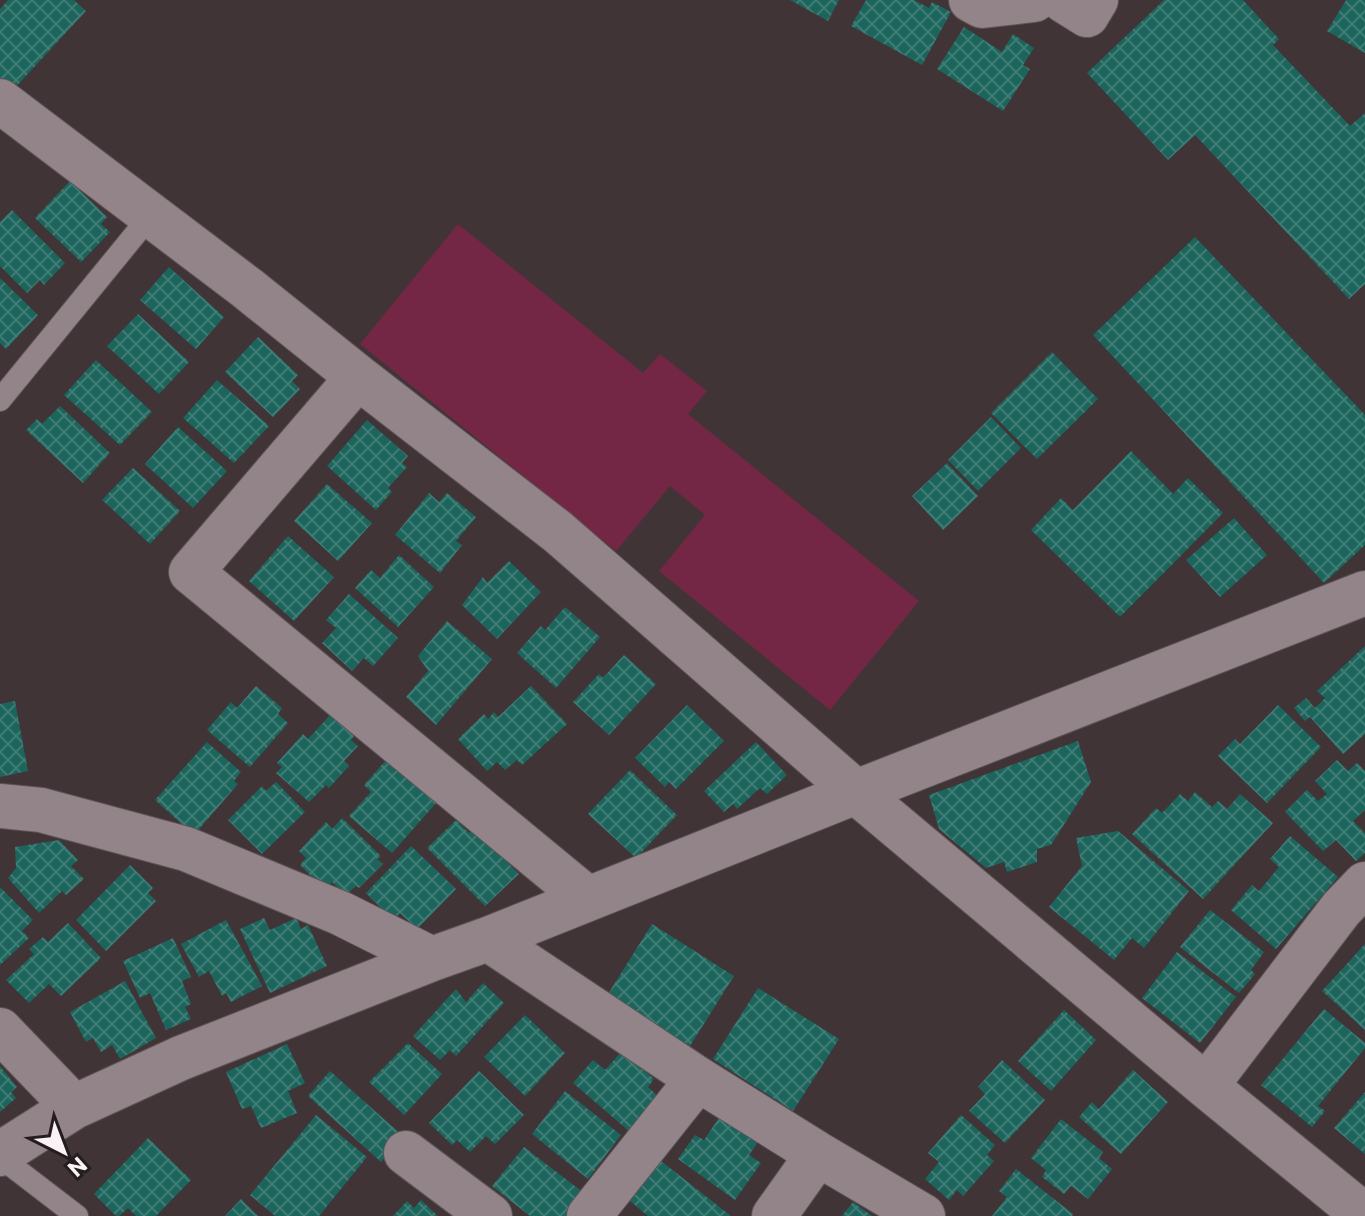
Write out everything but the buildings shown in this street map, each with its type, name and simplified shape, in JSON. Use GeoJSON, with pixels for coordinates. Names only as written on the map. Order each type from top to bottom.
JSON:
{"type":"FeatureCollection","features":[{"type":"Feature","properties":{"kind":"street"},"geometry":{"type":"LineString","coordinates":[[971,0],[982,6],[1034,0]]}},
{"type":"Feature","properties":{"kind":"street"},"geometry":{"type":"LineString","coordinates":[[1063,0],[1087,15],[1096,0]]}},
{"type":"Feature","properties":{"kind":"street"},"geometry":{"type":"LineString","coordinates":[[0,101],[247,288],[558,532],[856,792],[1365,1216]]}},
{"type":"Feature","properties":{"kind":"street"},"geometry":{"type":"LineString","coordinates":[[358,377],[191,572],[588,899]]}},
{"type":"Feature","properties":{"kind":"street"},"geometry":{"type":"LineString","coordinates":[[0,1156],[74,1107],[181,1058],[856,792],[1363,598]]}},
{"type":"Feature","properties":{"kind":"street"},"geometry":{"type":"LineString","coordinates":[[0,806],[41,810],[186,849],[340,913],[432,959]]}},
{"type":"Feature","properties":{"kind":"street"},"geometry":{"type":"LineString","coordinates":[[1206,1086],[1341,909],[1365,884]]}},
{"type":"Feature","properties":{"kind":"street"},"geometry":{"type":"LineString","coordinates":[[488,939],[698,1079],[923,1216]]}},
{"type":"Feature","properties":{"kind":"street"},"geometry":{"type":"LineString","coordinates":[[0,1030],[74,1107]]}},
{"type":"Feature","properties":{"kind":"street"},"geometry":{"type":"LineString","coordinates":[[589,1216],[698,1079]]}},
{"type":"Feature","properties":{"kind":"street"},"geometry":{"type":"LineString","coordinates":[[406,1153],[490,1216]]}},
{"type":"Feature","properties":{"kind":"street"},"geometry":{"type":"LineString","coordinates":[[774,1216],[818,1154]]}},
{"type":"Feature","properties":{"kind":"lane"},"geometry":{"type":"LineString","coordinates":[[0,400],[151,215]]}},
{"type":"Feature","properties":{"kind":"lane"},"geometry":{"type":"LineString","coordinates":[[0,1156],[77,1216]]}},
{"type":"Feature","properties":{"kind":"shaded area"},"geometry":{"type":"Polygon","coordinates":[[[458,224],[643,373],[660,354],[707,391],[688,414],[919,601],[830,710],[659,571],[705,515],[670,486],[616,551],[360,344],[458,224]]]}}]}
